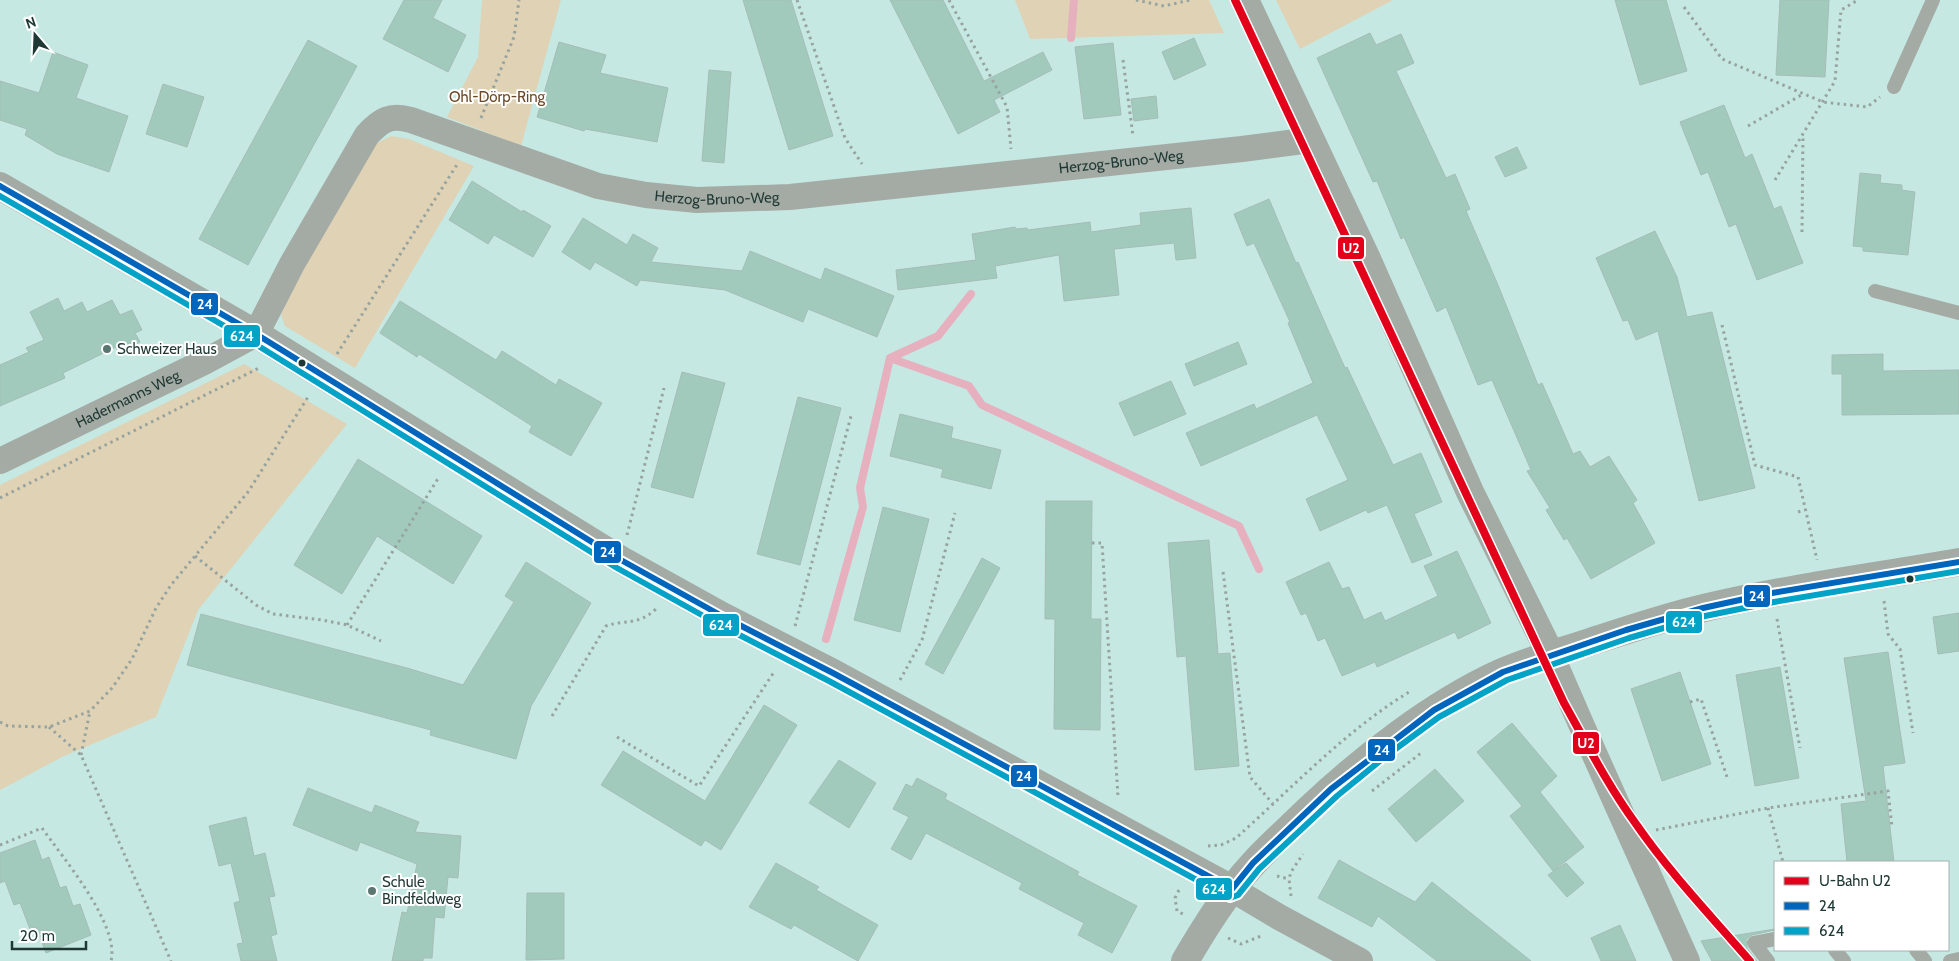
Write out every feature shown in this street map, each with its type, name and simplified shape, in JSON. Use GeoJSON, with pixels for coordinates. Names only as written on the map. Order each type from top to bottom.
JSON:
{"type":"FeatureCollection","features":[{"type":"Feature","properties":{"kind":"street"},"geometry":{"type":"LineString","coordinates":[[1245,0],[1367,258],[1470,492],[1551,654],[1687,961]]}},
{"type":"Feature","properties":{"kind":"street","name":"Herzog-Bruno-Weg"},"geometry":{"type":"LineString","coordinates":[[256,334],[292,264],[367,135],[377,125],[390,118],[400,117],[598,186],[646,195],[697,200],[790,197],[1136,161],[1311,140]]}},
{"type":"Feature","properties":{"kind":"street"},"geometry":{"type":"LineString","coordinates":[[0,186],[256,334],[621,560],[1120,828],[1360,961]]}},
{"type":"Feature","properties":{"kind":"street","name":"Hadermanns Weg"},"geometry":{"type":"LineString","coordinates":[[0,461],[204,362],[256,334]]}},
{"type":"Feature","properties":{"kind":"street"},"geometry":{"type":"LineString","coordinates":[[1186,961],[1206,926],[1253,863],[1331,789],[1434,710],[1503,672],[1551,654],[1626,630],[1703,608],[1772,593],[1959,562]]}},
{"type":"Feature","properties":{"kind":"lane"},"geometry":{"type":"LineString","coordinates":[[1894,87],[1933,0]]}},
{"type":"Feature","properties":{"kind":"lane"},"geometry":{"type":"LineString","coordinates":[[1876,291],[1959,313]]}},
{"type":"Feature","properties":{"kind":"lane"},"geometry":{"type":"LineString","coordinates":[[1768,961],[1754,943],[1774,939]]}},
{"type":"Feature","properties":{"kind":"lane"},"geometry":{"type":"LineString","coordinates":[[1836,951],[1844,961]]}},
{"type":"Feature","properties":{"kind":"lane"},"geometry":{"type":"LineString","coordinates":[[1917,951],[1925,961]]}},
{"type":"Feature","properties":{"kind":"lane"},"geometry":{"type":"LineString","coordinates":[[1950,961],[1959,959]]}},
{"type":"Feature","properties":{"kind":"path"},"geometry":{"type":"LineString","coordinates":[[0,722],[8,726],[49,727],[90,711],[112,688],[132,660],[156,608],[171,585],[248,492],[305,401],[324,376],[471,142],[514,37],[519,0]]}},
{"type":"Feature","properties":{"kind":"path"},"geometry":{"type":"LineString","coordinates":[[797,0],[845,138],[878,188]]}},
{"type":"Feature","properties":{"kind":"path"},"geometry":{"type":"LineString","coordinates":[[949,0],[1007,107],[1013,174]]}},
{"type":"Feature","properties":{"kind":"path"},"geometry":{"type":"LineString","coordinates":[[1136,0],[1164,6],[1190,0]]}},
{"type":"Feature","properties":{"kind":"path"},"geometry":{"type":"LineString","coordinates":[[1776,180],[1835,81],[1841,10],[1858,0]]}},
{"type":"Feature","properties":{"kind":"path"},"geometry":{"type":"LineString","coordinates":[[1684,7],[1722,59],[1823,102],[1867,107],[1894,87]]}},
{"type":"Feature","properties":{"kind":"path"},"geometry":{"type":"LineString","coordinates":[[1123,60],[1136,161]]}},
{"type":"Feature","properties":{"kind":"path"},"geometry":{"type":"LineString","coordinates":[[1748,126],[1804,94]]}},
{"type":"Feature","properties":{"kind":"path"},"geometry":{"type":"LineString","coordinates":[[1802,232],[1804,134]]}},
{"type":"Feature","properties":{"kind":"path"},"geometry":{"type":"LineString","coordinates":[[1722,325],[1754,465],[1798,477],[1822,585]]}},
{"type":"Feature","properties":{"kind":"path"},"geometry":{"type":"LineString","coordinates":[[0,498],[262,366]]}},
{"type":"Feature","properties":{"kind":"path"},"geometry":{"type":"LineString","coordinates":[[621,560],[664,388]]}},
{"type":"Feature","properties":{"kind":"path"},"geometry":{"type":"LineString","coordinates":[[617,737],[699,786],[789,649],[851,416]]}},
{"type":"Feature","properties":{"kind":"path"},"geometry":{"type":"LineString","coordinates":[[347,625],[452,456]]}},
{"type":"Feature","properties":{"kind":"path"},"geometry":{"type":"LineString","coordinates":[[1798,512],[1805,510]]}},
{"type":"Feature","properties":{"kind":"path"},"geometry":{"type":"LineString","coordinates":[[887,702],[922,640],[955,513]]}},
{"type":"Feature","properties":{"kind":"path"},"geometry":{"type":"LineString","coordinates":[[1092,543],[1102,543],[1120,828]]}},
{"type":"Feature","properties":{"kind":"path"},"geometry":{"type":"LineString","coordinates":[[195,556],[256,605],[273,614],[347,625],[381,641]]}},
{"type":"Feature","properties":{"kind":"path"},"geometry":{"type":"LineString","coordinates":[[1223,572],[1250,777],[1273,804]]}},
{"type":"Feature","properties":{"kind":"path"},"geometry":{"type":"LineString","coordinates":[[1880,576],[1888,634],[1900,649],[1913,733]]}},
{"type":"Feature","properties":{"kind":"path"},"geometry":{"type":"LineString","coordinates":[[552,716],[606,626],[617,622],[639,621],[648,616],[656,609],[669,587]]}},
{"type":"Feature","properties":{"kind":"path"},"geometry":{"type":"LineString","coordinates":[[1772,593],[1800,748]]}},
{"type":"Feature","properties":{"kind":"path"},"geometry":{"type":"LineString","coordinates":[[1690,702],[1700,700],[1727,777]]}},
{"type":"Feature","properties":{"kind":"path"},"geometry":{"type":"LineString","coordinates":[[80,755],[90,711]]}},
{"type":"Feature","properties":{"kind":"path"},"geometry":{"type":"LineString","coordinates":[[49,727],[80,755],[171,961]]}},
{"type":"Feature","properties":{"kind":"path"},"geometry":{"type":"LineString","coordinates":[[1370,793],[1422,752]]}},
{"type":"Feature","properties":{"kind":"path"},"geometry":{"type":"LineString","coordinates":[[1631,835],[1768,808],[1888,791],[1892,827]]}},
{"type":"Feature","properties":{"kind":"path"},"geometry":{"type":"LineString","coordinates":[[1768,808],[1783,861]]}},
{"type":"Feature","properties":{"kind":"path"},"geometry":{"type":"LineString","coordinates":[[0,845],[42,828],[98,909],[113,953],[111,961]]}},
{"type":"Feature","properties":{"kind":"path"},"geometry":{"type":"LineString","coordinates":[[1289,879],[1294,865],[1308,847]]}},
{"type":"Feature","properties":{"kind":"green space","name":"Ohl-Dörp-Ring"},"geometry":{"type":"Polygon","coordinates":[[[482,0],[561,0],[521,146],[447,117],[478,57],[482,0]]]}},
{"type":"Feature","properties":{"kind":"green space"},"geometry":{"type":"Polygon","coordinates":[[[1015,0],[1209,0],[1224,33],[1030,39],[1015,0]]]}},
{"type":"Feature","properties":{"kind":"green space"},"geometry":{"type":"Polygon","coordinates":[[[1276,0],[1393,0],[1300,49],[1276,0]]]}},
{"type":"Feature","properties":{"kind":"green space"},"geometry":{"type":"Polygon","coordinates":[[[391,136],[409,139],[474,166],[355,368],[285,326],[281,315],[289,292],[371,146],[391,136]]]}},
{"type":"Feature","properties":{"kind":"green space"},"geometry":{"type":"Polygon","coordinates":[[[244,364],[347,424],[198,610],[156,717],[62,757],[0,790],[0,485],[244,364]]]}},
{"type":"Feature","properties":{"kind":"building"},"geometry":{"type":"Polygon","coordinates":[[[404,0],[442,0],[433,18],[466,35],[448,72],[383,39],[404,0]]]}},
{"type":"Feature","properties":{"kind":"building"},"geometry":{"type":"Polygon","coordinates":[[[743,0],[791,0],[833,136],[789,150],[743,0]]]}},
{"type":"Feature","properties":{"kind":"building"},"geometry":{"type":"Polygon","coordinates":[[[890,0],[943,0],[984,81],[1043,52],[1052,70],[994,100],[1000,112],[958,134],[890,0]]]}},
{"type":"Feature","properties":{"kind":"building"},"geometry":{"type":"Polygon","coordinates":[[[1615,0],[1666,0],[1687,71],[1640,85],[1615,0]]]}},
{"type":"Feature","properties":{"kind":"building"},"geometry":{"type":"Polygon","coordinates":[[[1780,0],[1829,0],[1825,77],[1776,75],[1780,0]]]}},
{"type":"Feature","properties":{"kind":"building"},"geometry":{"type":"Polygon","coordinates":[[[1370,33],[1376,45],[1401,34],[1414,63],[1396,71],[1446,178],[1455,174],[1470,209],[1466,211],[1538,385],[1542,383],[1573,454],[1580,451],[1590,467],[1609,456],[1637,500],[1633,503],[1655,543],[1591,579],[1567,538],[1564,540],[1546,510],[1550,508],[1527,471],[1531,470],[1492,380],[1478,385],[1446,307],[1437,312],[1404,237],[1401,239],[1377,181],[1373,182],[1317,58],[1370,33]]]}},
{"type":"Feature","properties":{"kind":"building"},"geometry":{"type":"Polygon","coordinates":[[[1194,38],[1206,65],[1174,80],[1162,52],[1194,38]]]}},
{"type":"Feature","properties":{"kind":"building"},"geometry":{"type":"Polygon","coordinates":[[[308,40],[357,66],[248,265],[199,239],[308,40]]]}},
{"type":"Feature","properties":{"kind":"building"},"geometry":{"type":"Polygon","coordinates":[[[559,42],[606,55],[600,73],[668,88],[657,142],[585,129],[584,131],[537,117],[559,42]]]}},
{"type":"Feature","properties":{"kind":"building"},"geometry":{"type":"Polygon","coordinates":[[[1113,43],[1121,115],[1084,119],[1075,47],[1113,43]]]}},
{"type":"Feature","properties":{"kind":"building"},"geometry":{"type":"Polygon","coordinates":[[[53,52],[88,65],[76,98],[128,116],[109,172],[57,154],[25,135],[27,129],[0,120],[0,81],[39,93],[53,52]]]}},
{"type":"Feature","properties":{"kind":"building"},"geometry":{"type":"Polygon","coordinates":[[[709,70],[731,72],[724,163],[702,161],[709,70]]]}},
{"type":"Feature","properties":{"kind":"building"},"geometry":{"type":"Polygon","coordinates":[[[163,84],[204,97],[187,147],[146,134],[163,84]]]}},
{"type":"Feature","properties":{"kind":"building"},"geometry":{"type":"Polygon","coordinates":[[[1156,96],[1158,118],[1134,121],[1131,99],[1156,96]]]}},
{"type":"Feature","properties":{"kind":"building"},"geometry":{"type":"Polygon","coordinates":[[[1724,105],[1745,158],[1752,154],[1774,209],[1781,206],[1803,263],[1757,280],[1736,224],[1729,227],[1708,172],[1701,175],[1680,122],[1724,105]]]}},
{"type":"Feature","properties":{"kind":"building"},"geometry":{"type":"Polygon","coordinates":[[[1517,147],[1527,168],[1505,177],[1495,157],[1517,147]]]}},
{"type":"Feature","properties":{"kind":"building"},"geometry":{"type":"Polygon","coordinates":[[[1860,173],[1881,175],[1880,183],[1902,185],[1902,190],[1915,192],[1908,255],[1863,251],[1863,247],[1853,246],[1860,173]]]}},
{"type":"Feature","properties":{"kind":"building"},"geometry":{"type":"Polygon","coordinates":[[[472,181],[522,212],[523,210],[551,226],[533,257],[494,235],[488,244],[449,220],[472,181]]]}},
{"type":"Feature","properties":{"kind":"building"},"geometry":{"type":"Polygon","coordinates":[[[1269,199],[1296,263],[1298,262],[1345,368],[1347,367],[1393,465],[1421,453],[1442,502],[1414,514],[1432,555],[1412,563],[1387,505],[1368,513],[1366,510],[1320,531],[1306,499],[1348,480],[1317,415],[1201,466],[1186,433],[1254,404],[1256,409],[1313,383],[1288,323],[1290,322],[1254,243],[1247,246],[1234,214],[1269,199]]]}},
{"type":"Feature","properties":{"kind":"building"},"geometry":{"type":"Polygon","coordinates":[[[1191,208],[1196,258],[1176,260],[1174,243],[1114,249],[1119,295],[1064,301],[1059,255],[995,266],[997,278],[898,290],[896,270],[976,260],[972,234],[1015,227],[1016,229],[1027,228],[1028,230],[1090,222],[1091,232],[1141,225],[1140,213],[1191,208]]]}},
{"type":"Feature","properties":{"kind":"building"},"geometry":{"type":"Polygon","coordinates":[[[583,218],[627,245],[633,234],[658,248],[651,262],[742,271],[750,251],[821,280],[825,268],[894,296],[877,337],[808,309],[803,322],[725,290],[640,280],[637,286],[595,262],[590,270],[562,252],[583,218]]]}},
{"type":"Feature","properties":{"kind":"building"},"geometry":{"type":"Polygon","coordinates":[[[1655,231],[1677,277],[1687,317],[1712,312],[1755,488],[1699,501],[1658,331],[1636,340],[1628,320],[1623,321],[1596,258],[1655,231]]]}},
{"type":"Feature","properties":{"kind":"building"},"geometry":{"type":"Polygon","coordinates":[[[58,298],[64,311],[82,302],[87,312],[112,300],[120,315],[132,310],[142,330],[135,333],[140,342],[118,353],[116,347],[63,373],[65,378],[0,406],[0,365],[29,352],[26,348],[44,340],[30,312],[58,298]]]}},
{"type":"Feature","properties":{"kind":"building"},"geometry":{"type":"Polygon","coordinates":[[[400,301],[496,360],[502,351],[556,385],[559,379],[602,403],[571,456],[529,432],[532,426],[419,354],[417,357],[380,333],[400,301]]]}},
{"type":"Feature","properties":{"kind":"building"},"geometry":{"type":"Polygon","coordinates":[[[1238,342],[1247,364],[1194,386],[1185,364],[1238,342]]]}},
{"type":"Feature","properties":{"kind":"building"},"geometry":{"type":"Polygon","coordinates":[[[1883,354],[1883,371],[1959,370],[1959,414],[1842,415],[1842,374],[1832,374],[1832,355],[1883,354]]]}},
{"type":"Feature","properties":{"kind":"building"},"geometry":{"type":"Polygon","coordinates":[[[682,372],[725,383],[693,498],[651,487],[682,372]]]}},
{"type":"Feature","properties":{"kind":"building"},"geometry":{"type":"Polygon","coordinates":[[[1171,381],[1186,414],[1134,436],[1119,403],[1171,381]]]}},
{"type":"Feature","properties":{"kind":"building"},"geometry":{"type":"Polygon","coordinates":[[[798,397],[841,408],[800,565],[757,554],[798,397]]]}},
{"type":"Feature","properties":{"kind":"building"},"geometry":{"type":"Polygon","coordinates":[[[900,414],[953,427],[951,438],[1001,450],[991,489],[941,477],[943,469],[890,456],[900,414]]]}},
{"type":"Feature","properties":{"kind":"building"},"geometry":{"type":"Polygon","coordinates":[[[358,459],[482,536],[453,584],[377,536],[342,594],[294,565],[358,459]]]}},
{"type":"Feature","properties":{"kind":"building"},"geometry":{"type":"Polygon","coordinates":[[[1046,501],[1092,501],[1091,619],[1101,619],[1100,730],[1054,729],[1055,619],[1045,619],[1046,501]]]}},
{"type":"Feature","properties":{"kind":"building"},"geometry":{"type":"Polygon","coordinates":[[[883,507],[929,519],[900,632],[854,620],[883,507]]]}},
{"type":"Feature","properties":{"kind":"building"},"geometry":{"type":"Polygon","coordinates":[[[1209,540],[1218,654],[1230,653],[1239,766],[1195,770],[1186,656],[1177,657],[1168,543],[1209,540]]]}},
{"type":"Feature","properties":{"kind":"building"},"geometry":{"type":"Polygon","coordinates":[[[1457,551],[1491,623],[1458,639],[1455,632],[1377,667],[1375,662],[1342,676],[1325,638],[1318,641],[1306,613],[1301,615],[1286,582],[1329,562],[1342,589],[1349,587],[1364,620],[1381,612],[1385,621],[1438,596],[1424,566],[1457,551]]]}},
{"type":"Feature","properties":{"kind":"building"},"geometry":{"type":"Polygon","coordinates":[[[982,558],[1000,568],[943,674],[925,664],[982,558]]]}},
{"type":"Feature","properties":{"kind":"building"},"geometry":{"type":"Polygon","coordinates":[[[526,562],[591,603],[531,706],[516,759],[430,735],[431,730],[187,665],[201,614],[407,668],[463,685],[514,602],[505,596],[526,562]]]}},
{"type":"Feature","properties":{"kind":"building"},"geometry":{"type":"Polygon","coordinates":[[[1959,613],[1959,651],[1938,654],[1933,617],[1959,613]]]}},
{"type":"Feature","properties":{"kind":"building"},"geometry":{"type":"Polygon","coordinates":[[[1888,652],[1905,763],[1883,766],[1894,861],[1847,861],[1841,804],[1866,801],[1844,658],[1888,652]]]}},
{"type":"Feature","properties":{"kind":"building"},"geometry":{"type":"Polygon","coordinates":[[[1780,667],[1799,778],[1755,786],[1736,675],[1780,667]]]}},
{"type":"Feature","properties":{"kind":"building"},"geometry":{"type":"Polygon","coordinates":[[[1680,672],[1711,764],[1662,781],[1631,689],[1680,672]]]}},
{"type":"Feature","properties":{"kind":"building"},"geometry":{"type":"Polygon","coordinates":[[[764,705],[797,725],[721,850],[705,840],[701,846],[601,785],[623,751],[705,801],[764,705]]]}},
{"type":"Feature","properties":{"kind":"building"},"geometry":{"type":"Polygon","coordinates":[[[1512,723],[1557,776],[1540,792],[1584,847],[1553,871],[1510,816],[1522,806],[1477,752],[1512,723]]]}},
{"type":"Feature","properties":{"kind":"building"},"geometry":{"type":"Polygon","coordinates":[[[839,760],[876,783],[849,828],[809,803],[839,760]]]}},
{"type":"Feature","properties":{"kind":"building"},"geometry":{"type":"Polygon","coordinates":[[[1435,769],[1464,801],[1416,842],[1388,809],[1435,769]]]}},
{"type":"Feature","properties":{"kind":"building"},"geometry":{"type":"Polygon","coordinates":[[[917,778],[947,794],[945,799],[1079,872],[1077,875],[1137,906],[1112,953],[1078,935],[1084,923],[1019,889],[1022,883],[926,833],[911,860],[891,849],[909,817],[893,809],[906,784],[912,787],[917,778]]]}},
{"type":"Feature","properties":{"kind":"building"},"geometry":{"type":"Polygon","coordinates":[[[308,788],[372,813],[375,805],[419,822],[415,832],[461,836],[458,878],[448,877],[444,918],[435,917],[432,958],[423,958],[423,961],[392,961],[402,912],[407,913],[417,864],[360,842],[357,851],[293,825],[308,788]]]}},
{"type":"Feature","properties":{"kind":"building"},"geometry":{"type":"Polygon","coordinates":[[[246,817],[254,856],[265,853],[275,896],[269,897],[277,934],[271,936],[277,961],[241,961],[237,944],[243,943],[234,903],[240,901],[231,863],[219,866],[209,826],[246,817]]]}},
{"type":"Feature","properties":{"kind":"building"},"geometry":{"type":"Polygon","coordinates":[[[35,840],[42,860],[49,857],[60,888],[66,886],[73,906],[80,904],[91,935],[46,953],[36,927],[30,929],[20,903],[14,905],[5,881],[0,883],[0,853],[35,840]]]}},
{"type":"Feature","properties":{"kind":"building"},"geometry":{"type":"Polygon","coordinates":[[[1339,860],[1415,902],[1432,882],[1531,961],[1437,961],[1378,916],[1372,927],[1318,898],[1339,860]]]}},
{"type":"Feature","properties":{"kind":"building"},"geometry":{"type":"Polygon","coordinates":[[[776,863],[819,887],[816,890],[878,925],[858,961],[794,925],[791,929],[749,907],[776,863]]]}},
{"type":"Feature","properties":{"kind":"building"},"geometry":{"type":"Polygon","coordinates":[[[1566,863],[1584,883],[1567,897],[1548,875],[1566,863]]]}},
{"type":"Feature","properties":{"kind":"building"},"geometry":{"type":"Polygon","coordinates":[[[527,893],[564,893],[564,959],[526,960],[527,893]]]}},
{"type":"Feature","properties":{"kind":"building"},"geometry":{"type":"Polygon","coordinates":[[[1620,925],[1636,961],[1601,961],[1591,938],[1620,925]]]}},
{"type":"Feature","properties":{"kind":"building"},"geometry":{"type":"Polygon","coordinates":[[[1774,929],[1752,935],[1746,939],[1747,948],[1757,961],[1712,961],[1701,941],[1774,929]]]}},
{"type":"Feature","properties":{"kind":"waterway"},"geometry":{"type":"LineString","coordinates":[[1071,38],[1074,0]]}},
{"type":"Feature","properties":{"kind":"waterway"},"geometry":{"type":"LineString","coordinates":[[826,639],[863,507],[860,488],[890,358],[938,336],[971,294]]}},
{"type":"Feature","properties":{"kind":"waterway"},"geometry":{"type":"LineString","coordinates":[[890,358],[969,386],[982,405],[1239,526],[1259,569]]}},
{"type":"Feature","properties":{"kind":"metro line","name":"U2"},"geometry":{"type":"LineString","coordinates":[[1235,0],[1564,703],[1607,780],[1636,824],[1677,877],[1750,961]]}},
{"type":"Feature","properties":{"kind":"transit line","name":"24"},"geometry":{"type":"LineString","coordinates":[[0,186],[256,334],[621,560],[1232,889]]}},
{"type":"Feature","properties":{"kind":"transit line","name":"624"},"geometry":{"type":"LineString","coordinates":[[0,196],[252,342],[617,568],[1230,898],[1238,895],[1259,869],[1337,796],[1386,756],[1439,717],[1507,680],[1629,638],[1705,616],[1774,602],[1959,571]]}},
{"type":"Feature","properties":{"kind":"transit line","name":"24"},"geometry":{"type":"LineString","coordinates":[[1232,889],[1253,863],[1331,789],[1434,710],[1503,672],[1626,630],[1703,608],[1772,593],[1959,562]]}},
{"type":"Feature","properties":{"kind":"place","name":"Schweizer Haus"},"geometry":{"type":"Point","coordinates":[107,349]}},
{"type":"Feature","properties":{"kind":"place","name":"Schule Bindfeldweg"},"geometry":{"type":"Point","coordinates":[372,891]}}]}
